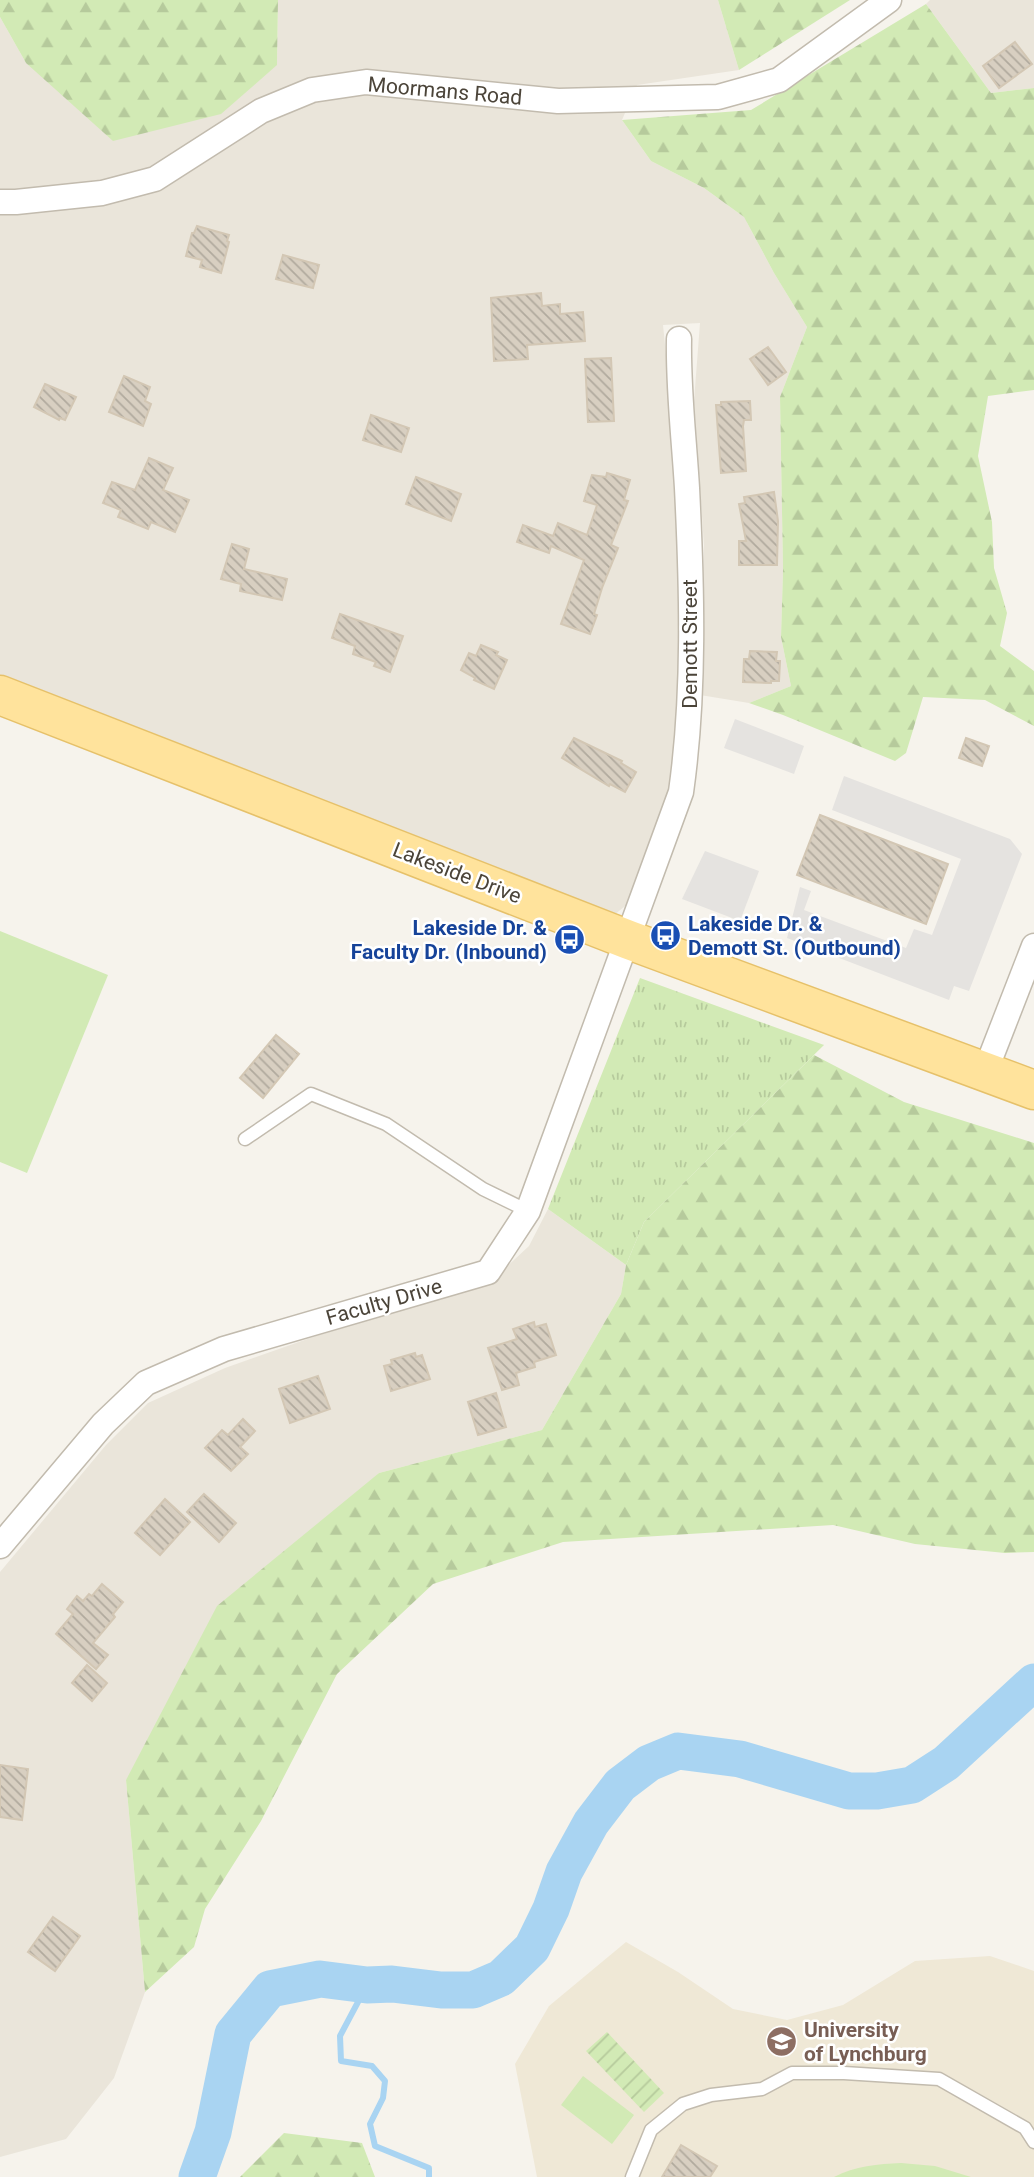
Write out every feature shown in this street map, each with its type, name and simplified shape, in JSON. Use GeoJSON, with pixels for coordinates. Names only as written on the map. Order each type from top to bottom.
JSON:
{"type":"FeatureCollection","features":[{"type":"Feature","properties":{"kind":"main road","name":"Lakeside Drive"},"geometry":{"type":"LineString","coordinates":[[0,695],[629,940],[1034,1090]]}},
{"type":"Feature","properties":{"kind":"street","name":"Moormans Road"},"geometry":{"type":"LineString","coordinates":[[0,202],[102,193],[155,179],[261,111],[312,90],[366,82],[558,101],[718,97],[779,80],[889,0]]}},
{"type":"Feature","properties":{"kind":"street","name":"Demott Street"},"geometry":{"type":"LineString","coordinates":[[629,940],[681,792],[689,737],[690,548],[678,372],[679,339]]}},
{"type":"Feature","properties":{"kind":"street","name":"Faculty Drive"},"geometry":{"type":"LineString","coordinates":[[0,1546],[103,1424],[146,1383],[224,1349],[488,1272],[528,1211],[629,940]]}},
{"type":"Feature","properties":{"kind":"street"},"geometry":{"type":"LineString","coordinates":[[985,1072],[1034,946]]}},
{"type":"Feature","properties":{"kind":"lane"},"geometry":{"type":"LineString","coordinates":[[244,1139],[311,1094],[386,1124],[483,1189],[528,1211]]}},
{"type":"Feature","properties":{"kind":"lane"},"geometry":{"type":"LineString","coordinates":[[632,2177],[651,2130],[683,2104],[711,2095],[762,2089],[792,2073],[844,2073],[939,2079],[1025,2128],[1034,2142]]}},
{"type":"Feature","properties":{"kind":"shaded area"},"geometry":{"type":"Polygon","coordinates":[[[278,0],[718,0],[739,70],[637,85],[622,120],[651,161],[704,188],[744,217],[807,327],[780,397],[783,570],[781,637],[791,686],[749,703],[700,695],[704,545],[694,401],[700,323],[663,325],[682,511],[682,711],[676,781],[635,898],[614,915],[0,678],[0,17],[26,63],[277,65],[278,0]]]}},
{"type":"Feature","properties":{"kind":"shaded area"},"geometry":{"type":"Polygon","coordinates":[[[930,0],[1034,0],[1034,88],[991,93],[926,4],[930,0]]]}},
{"type":"Feature","properties":{"kind":"shaded area"},"geometry":{"type":"Polygon","coordinates":[[[735,719],[804,746],[794,774],[724,748],[735,719]]]}},
{"type":"Feature","properties":{"kind":"shaded area"},"geometry":{"type":"Polygon","coordinates":[[[844,776],[1010,839],[1022,854],[969,991],[954,986],[949,1000],[787,938],[800,887],[811,891],[804,910],[906,948],[914,929],[932,935],[961,859],[832,810],[844,776]]]}},
{"type":"Feature","properties":{"kind":"shaded area"},"geometry":{"type":"Polygon","coordinates":[[[705,851],[759,871],[740,921],[682,899],[705,851]]]}},
{"type":"Feature","properties":{"kind":"shaded area"},"geometry":{"type":"Polygon","coordinates":[[[548,1209],[626,1265],[621,1294],[542,1430],[379,1473],[126,1780],[145,1992],[114,2078],[66,2139],[0,2157],[0,1572],[106,1445],[148,1403],[225,1368],[316,1336],[487,1285],[529,1246],[548,1209]]]}},
{"type":"Feature","properties":{"kind":"shaded area","name":"University of Lynchburg"},"geometry":{"type":"Polygon","coordinates":[[[626,1942],[678,1972],[733,2009],[787,2020],[843,2005],[915,1961],[990,1956],[1034,1971],[1034,2177],[537,2177],[515,2064],[549,2006],[626,1942]]]}},
{"type":"Feature","properties":{"kind":"green space"},"geometry":{"type":"Polygon","coordinates":[[[0,0],[278,0],[277,65],[221,114],[113,141],[26,63],[0,17],[0,0]]]}},
{"type":"Feature","properties":{"kind":"green space"},"geometry":{"type":"Polygon","coordinates":[[[718,0],[850,0],[739,70],[718,0]]]}},
{"type":"Feature","properties":{"kind":"green space"},"geometry":{"type":"Polygon","coordinates":[[[926,4],[991,93],[1034,88],[1034,390],[988,396],[978,456],[992,522],[994,568],[1007,613],[1000,646],[1034,671],[1034,726],[985,700],[923,697],[906,753],[895,761],[749,703],[791,686],[781,637],[783,570],[780,397],[807,327],[744,217],[704,188],[651,161],[622,120],[751,110],[926,4]]]}},
{"type":"Feature","properties":{"kind":"green space"},"geometry":{"type":"Polygon","coordinates":[[[0,931],[108,975],[27,1173],[0,1162],[0,931]]]}},
{"type":"Feature","properties":{"kind":"green space"},"geometry":{"type":"Polygon","coordinates":[[[640,978],[824,1045],[644,1222],[626,1265],[548,1209],[640,978]]]}},
{"type":"Feature","properties":{"kind":"green space"},"geometry":{"type":"Polygon","coordinates":[[[814,1055],[904,1102],[1034,1143],[1034,1552],[1005,1553],[915,1544],[833,1525],[563,1542],[433,1584],[337,1674],[261,1821],[205,1909],[194,1947],[145,1992],[126,1780],[217,1606],[379,1473],[542,1430],[621,1294],[626,1265],[644,1222],[814,1055]]]}},
{"type":"Feature","properties":{"kind":"green space"},"geometry":{"type":"Polygon","coordinates":[[[607,2032],[664,2093],[644,2112],[586,2051],[607,2032]]]}},
{"type":"Feature","properties":{"kind":"green space"},"geometry":{"type":"Polygon","coordinates":[[[583,2076],[634,2115],[612,2144],[561,2105],[583,2076]]]}},
{"type":"Feature","properties":{"kind":"green space"},"geometry":{"type":"Polygon","coordinates":[[[284,2133],[362,2143],[375,2177],[240,2177],[284,2133]]]}},
{"type":"Feature","properties":{"kind":"green space"},"geometry":{"type":"Polygon","coordinates":[[[901,2163],[935,2166],[971,2177],[834,2177],[858,2168],[901,2163]]]}},
{"type":"Feature","properties":{"kind":"building"},"geometry":{"type":"Polygon","coordinates":[[[1015,42],[1032,64],[999,88],[983,66],[1015,42]]]}},
{"type":"Feature","properties":{"kind":"building"},"geometry":{"type":"Polygon","coordinates":[[[197,226],[229,235],[221,273],[200,267],[202,260],[186,256],[192,233],[197,226]]]}},
{"type":"Feature","properties":{"kind":"building"},"geometry":{"type":"Polygon","coordinates":[[[283,255],[319,265],[313,288],[276,279],[283,255]]]}},
{"type":"Feature","properties":{"kind":"building"},"geometry":{"type":"Polygon","coordinates":[[[541,293],[542,306],[560,304],[560,314],[583,312],[585,341],[527,345],[528,359],[494,361],[491,298],[541,293]]]}},
{"type":"Feature","properties":{"kind":"building"},"geometry":{"type":"Polygon","coordinates":[[[768,347],[786,372],[768,385],[750,359],[768,347]]]}},
{"type":"Feature","properties":{"kind":"building"},"geometry":{"type":"Polygon","coordinates":[[[611,358],[614,421],[588,422],[585,359],[611,358]]]}},
{"type":"Feature","properties":{"kind":"building"},"geometry":{"type":"Polygon","coordinates":[[[124,376],[150,387],[145,401],[151,404],[143,426],[109,412],[124,376]]]}},
{"type":"Feature","properties":{"kind":"building"},"geometry":{"type":"Polygon","coordinates":[[[45,384],[76,397],[65,420],[59,420],[34,407],[45,384]]]}},
{"type":"Feature","properties":{"kind":"building"},"geometry":{"type":"Polygon","coordinates":[[[750,401],[751,420],[744,420],[743,426],[746,471],[721,473],[716,405],[721,405],[721,402],[750,401]]]}},
{"type":"Feature","properties":{"kind":"building"},"geometry":{"type":"Polygon","coordinates":[[[371,415],[409,428],[401,452],[363,440],[371,415]]]}},
{"type":"Feature","properties":{"kind":"building"},"geometry":{"type":"Polygon","coordinates":[[[149,458],[173,468],[163,490],[189,500],[175,532],[151,522],[148,529],[118,517],[121,510],[103,503],[112,482],[135,490],[149,458]]]}},
{"type":"Feature","properties":{"kind":"building"},"geometry":{"type":"Polygon","coordinates":[[[607,473],[630,480],[624,500],[628,501],[611,545],[618,548],[602,588],[590,634],[561,624],[584,560],[551,546],[549,553],[517,542],[523,525],[553,536],[558,523],[587,535],[597,505],[584,501],[592,475],[606,477],[607,473]]]}},
{"type":"Feature","properties":{"kind":"building"},"geometry":{"type":"Polygon","coordinates":[[[416,477],[461,494],[451,521],[406,504],[416,477]]]}},
{"type":"Feature","properties":{"kind":"building"},"geometry":{"type":"Polygon","coordinates":[[[774,492],[778,521],[777,565],[739,565],[739,541],[746,541],[739,504],[745,503],[744,497],[774,492]]]}},
{"type":"Feature","properties":{"kind":"building"},"geometry":{"type":"Polygon","coordinates":[[[232,544],[249,549],[244,569],[287,579],[282,600],[240,591],[241,584],[221,579],[232,544]]]}},
{"type":"Feature","properties":{"kind":"building"},"geometry":{"type":"Polygon","coordinates":[[[340,614],[403,636],[390,672],[374,666],[376,662],[353,654],[355,646],[332,638],[340,614]]]}},
{"type":"Feature","properties":{"kind":"building"},"geometry":{"type":"Polygon","coordinates":[[[481,645],[498,652],[496,655],[507,660],[494,689],[474,680],[475,678],[461,670],[469,653],[476,656],[481,645]]]}},
{"type":"Feature","properties":{"kind":"building"},"geometry":{"type":"Polygon","coordinates":[[[750,651],[777,652],[776,661],[780,661],[779,681],[743,682],[744,659],[749,659],[750,651]]]}},
{"type":"Feature","properties":{"kind":"building"},"geometry":{"type":"Polygon","coordinates":[[[574,738],[622,761],[621,763],[636,772],[625,792],[610,784],[609,786],[562,758],[574,738]]]}},
{"type":"Feature","properties":{"kind":"building"},"geometry":{"type":"Polygon","coordinates":[[[966,738],[989,746],[982,766],[959,758],[966,738]]]}},
{"type":"Feature","properties":{"kind":"building"},"geometry":{"type":"Polygon","coordinates":[[[820,815],[948,864],[926,924],[797,875],[820,815]]]}},
{"type":"Feature","properties":{"kind":"building"},"geometry":{"type":"Polygon","coordinates":[[[276,1035],[299,1054],[263,1098],[240,1078],[276,1035]]]}},
{"type":"Feature","properties":{"kind":"building"},"geometry":{"type":"Polygon","coordinates":[[[534,1322],[535,1327],[546,1324],[556,1355],[534,1362],[535,1367],[516,1373],[519,1385],[502,1390],[488,1348],[517,1339],[513,1329],[534,1322]]]}},
{"type":"Feature","properties":{"kind":"building"},"geometry":{"type":"Polygon","coordinates":[[[415,1353],[416,1357],[422,1355],[430,1379],[391,1391],[384,1366],[392,1364],[391,1360],[415,1353]]]}},
{"type":"Feature","properties":{"kind":"building"},"geometry":{"type":"Polygon","coordinates":[[[318,1376],[330,1409],[290,1423],[279,1389],[318,1376]]]}},
{"type":"Feature","properties":{"kind":"building"},"geometry":{"type":"Polygon","coordinates":[[[496,1393],[506,1427],[478,1435],[468,1402],[496,1393]]]}},
{"type":"Feature","properties":{"kind":"building"},"geometry":{"type":"Polygon","coordinates":[[[243,1419],[255,1431],[240,1447],[248,1454],[231,1471],[205,1448],[222,1430],[228,1435],[243,1419]]]}},
{"type":"Feature","properties":{"kind":"building"},"geometry":{"type":"Polygon","coordinates":[[[204,1494],[236,1523],[219,1542],[187,1512],[204,1494]]]}},
{"type":"Feature","properties":{"kind":"building"},"geometry":{"type":"Polygon","coordinates":[[[165,1499],[190,1522],[160,1555],[135,1533],[165,1499]]]}},
{"type":"Feature","properties":{"kind":"building"},"geometry":{"type":"Polygon","coordinates":[[[102,1584],[123,1602],[113,1614],[115,1617],[93,1643],[108,1655],[96,1669],[56,1634],[73,1614],[67,1609],[77,1596],[83,1601],[89,1594],[92,1596],[102,1584]]]}},
{"type":"Feature","properties":{"kind":"building"},"geometry":{"type":"Polygon","coordinates":[[[87,1665],[107,1683],[92,1701],[72,1683],[87,1665]]]}},
{"type":"Feature","properties":{"kind":"building"},"geometry":{"type":"Polygon","coordinates":[[[0,1765],[28,1769],[22,1820],[0,1817],[0,1765]]]}},
{"type":"Feature","properties":{"kind":"building"},"geometry":{"type":"Polygon","coordinates":[[[53,1917],[80,1936],[55,1971],[28,1952],[53,1917]]]}},
{"type":"Feature","properties":{"kind":"building"},"geometry":{"type":"Polygon","coordinates":[[[681,2145],[717,2166],[710,2177],[662,2177],[681,2145]]]}},
{"type":"Feature","properties":{"kind":"waterway"},"geometry":{"type":"LineString","coordinates":[[197,2177],[213,2132],[233,2034],[270,1989],[320,1979],[367,1985],[392,1984],[441,1990],[473,1990],[501,1978],[532,1948],[551,1909],[564,1872],[591,1823],[620,1785],[649,1763],[678,1751],[740,1759],[849,1791],[877,1791],[912,1785],[946,1763],[1034,1682]]}},
{"type":"Feature","properties":{"kind":"waterway"},"geometry":{"type":"LineString","coordinates":[[367,1985],[340,2036],[341,2061],[372,2066],[385,2081],[383,2098],[370,2124],[375,2146],[429,2168],[429,2177]]}},
{"type":"Feature","properties":{"kind":"place","name":"Lakeside Dr. & Demott St. (Outbound)"},"geometry":{"type":"Point","coordinates":[665,936]}},
{"type":"Feature","properties":{"kind":"place","name":"Lakeside Dr. & Faculty Dr. (Inbound)"},"geometry":{"type":"Point","coordinates":[570,940]}},
{"type":"Feature","properties":{"kind":"place","name":"University of Lynchburg"},"geometry":{"type":"Point","coordinates":[781,2042]}}]}
